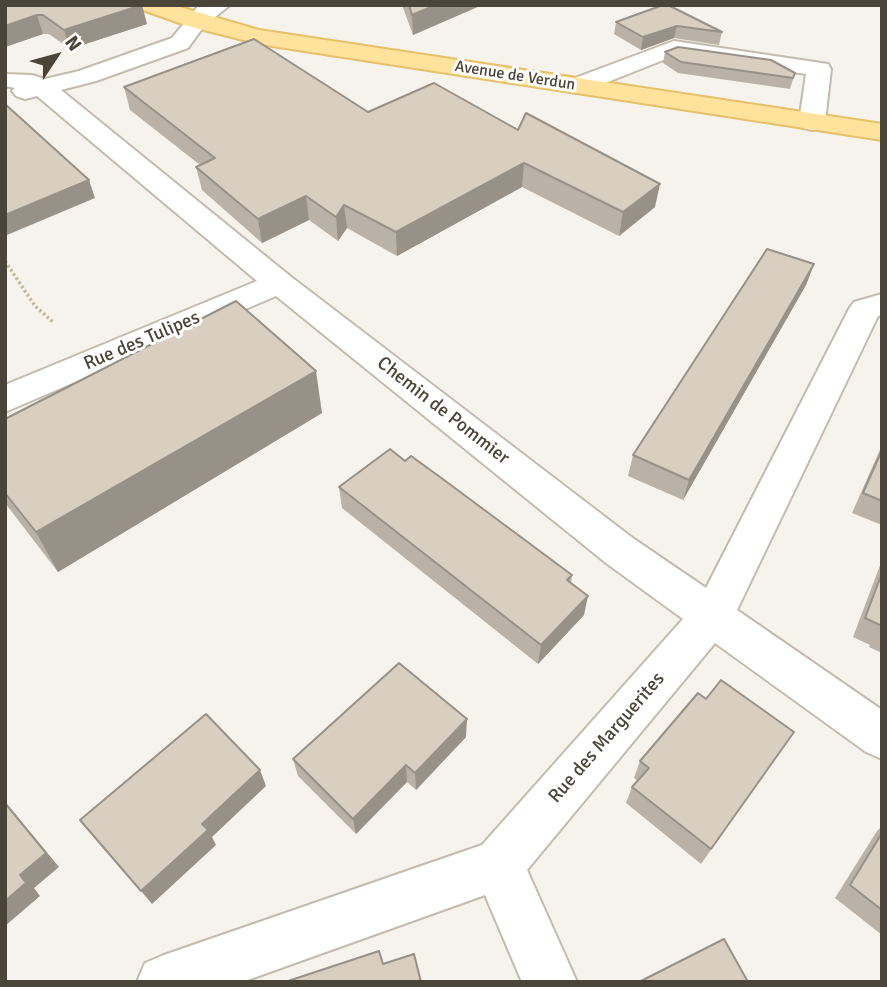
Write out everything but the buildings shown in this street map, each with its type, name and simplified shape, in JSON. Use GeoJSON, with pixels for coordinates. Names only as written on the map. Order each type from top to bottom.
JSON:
{"type":"FeatureCollection","features":[{"type":"Feature","properties":{"kind":"main road","name":"Avenue de Verdun"},"geometry":{"type":"LineString","coordinates":[[152,5],[196,21],[259,37],[882,132]]}},
{"type":"Feature","properties":{"kind":"street"},"geometry":{"type":"LineString","coordinates":[[16,86],[88,76],[180,43],[208,9],[219,5]]}},
{"type":"Feature","properties":{"kind":"street"},"geometry":{"type":"LineString","coordinates":[[576,86],[674,48],[819,69],[812,122]]}},
{"type":"Feature","properties":{"kind":"street","name":"Chemin de Pommier"},"geometry":{"type":"LineString","coordinates":[[16,86],[279,283],[620,551],[882,737]]}},
{"type":"Feature","properties":{"kind":"street","name":"Rue des Tulipes"},"geometry":{"type":"LineString","coordinates":[[5,399],[279,283]]}},
{"type":"Feature","properties":{"kind":"street","name":"Rue des Marguerites"},"geometry":{"type":"LineString","coordinates":[[498,865],[709,616],[739,565],[865,309],[882,304]]}},
{"type":"Feature","properties":{"kind":"street"},"geometry":{"type":"LineString","coordinates":[[164,982],[498,865],[550,982]]}},
{"type":"Feature","properties":{"kind":"path"},"geometry":{"type":"LineString","coordinates":[[5,261],[35,306],[53,323]]}}]}
